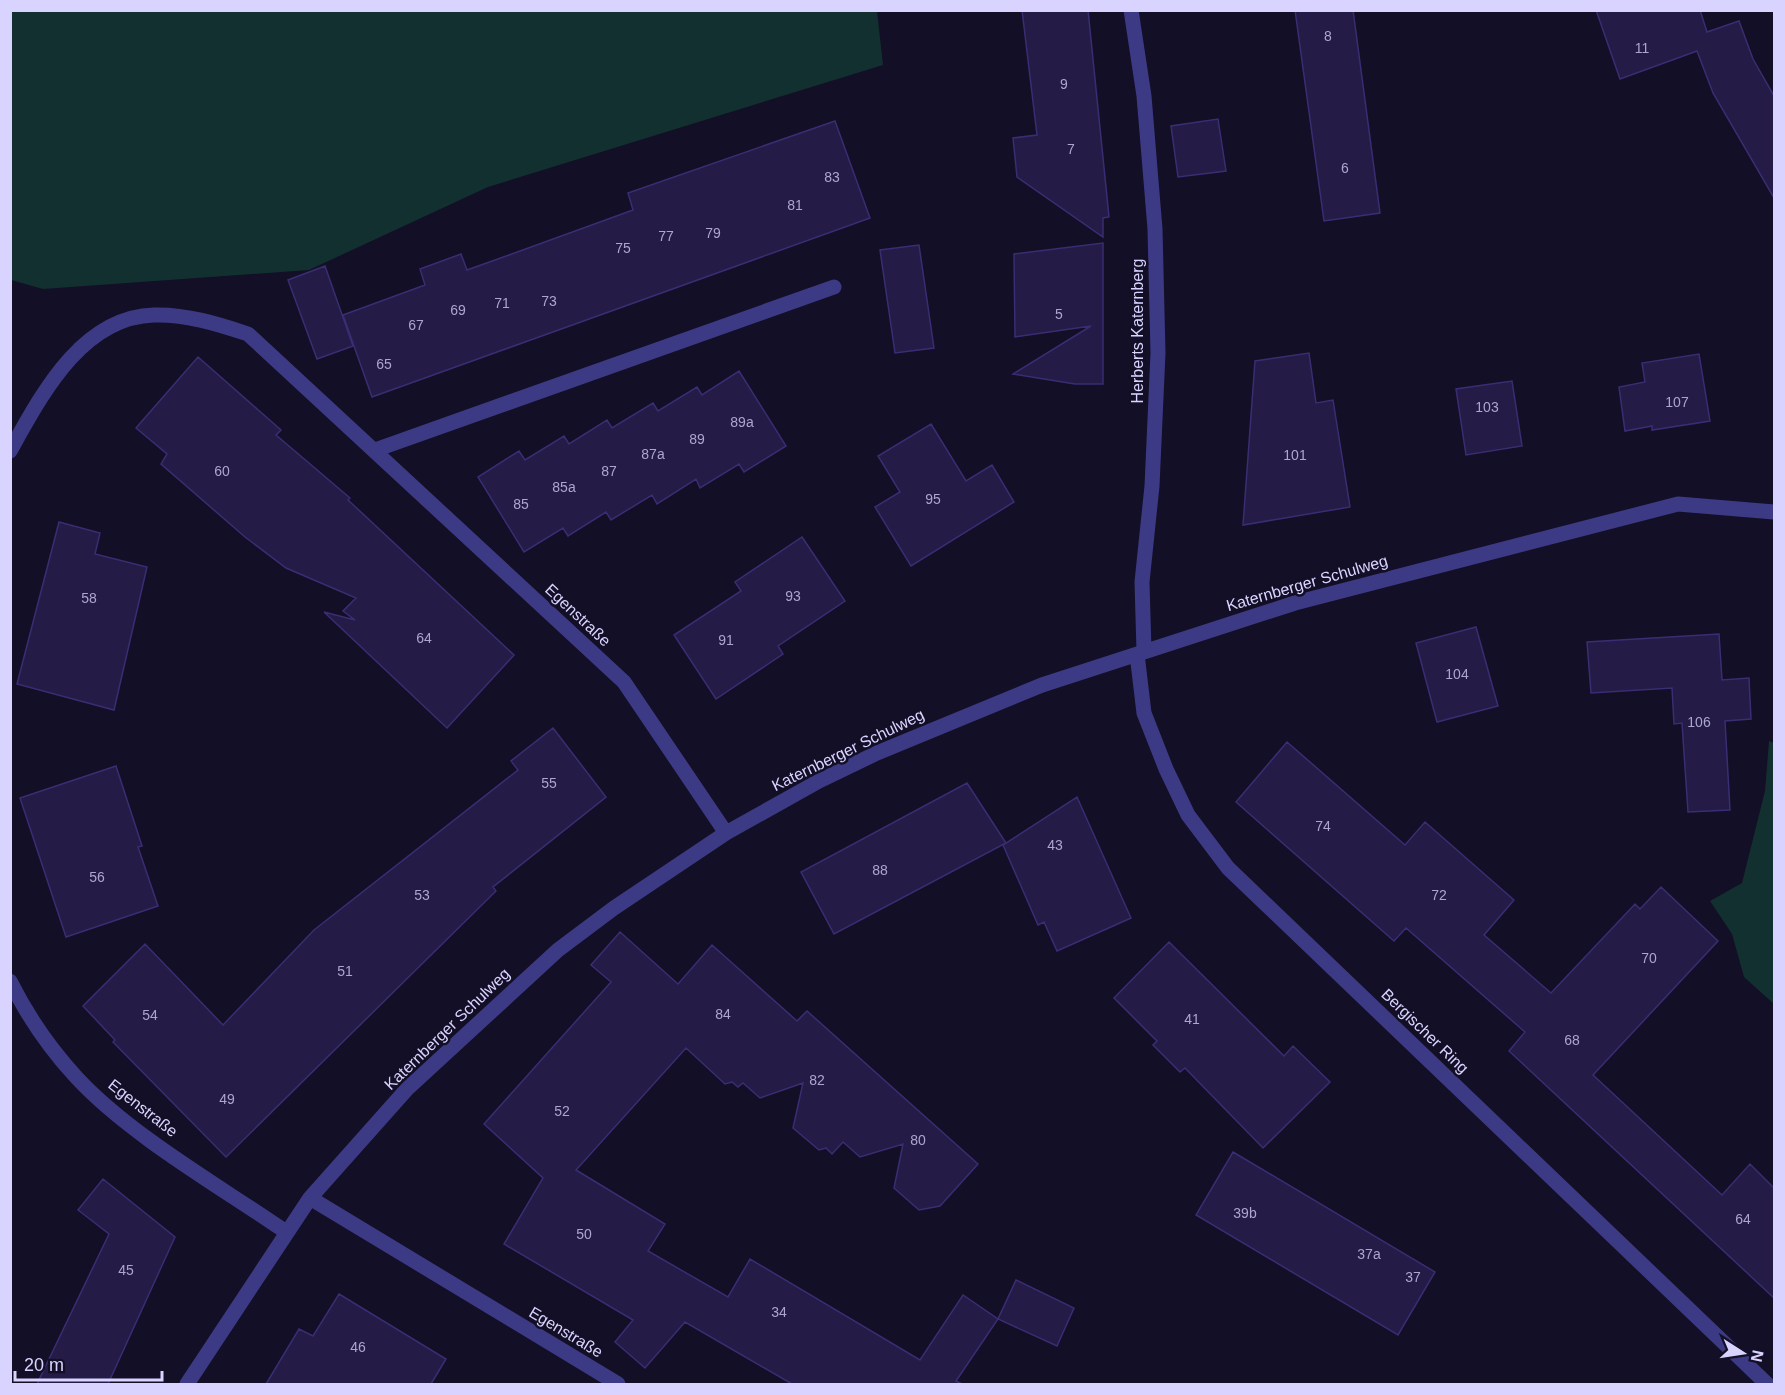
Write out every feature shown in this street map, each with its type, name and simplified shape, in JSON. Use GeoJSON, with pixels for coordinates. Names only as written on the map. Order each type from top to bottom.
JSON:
{"type":"FeatureCollection","features":[{"type":"Feature","properties":{"kind":"street","name":"Herberts Katernberg"},"geometry":{"type":"LineString","coordinates":[[1131,10],[1144,96],[1155,229],[1158,353],[1152,486],[1142,582],[1141,653]]}},
{"type":"Feature","properties":{"kind":"street"},"geometry":{"type":"LineString","coordinates":[[375,450],[834,287]]}},
{"type":"Feature","properties":{"kind":"street","name":"Egenstraße"},"geometry":{"type":"LineString","coordinates":[[10,452],[38,401],[69,361],[106,327],[152,315],[204,320],[248,334],[624,682],[726,833]]}},
{"type":"Feature","properties":{"kind":"street","name":"Katernberger Schulweg"},"geometry":{"type":"LineString","coordinates":[[187,1384],[310,1198],[407,1089],[558,950],[615,908],[726,833],[829,777],[933,728],[1042,685],[1295,603],[1678,504],[1774,512]]}},
{"type":"Feature","properties":{"kind":"street","name":"Bergischer Ring"},"geometry":{"type":"LineString","coordinates":[[1141,653],[1144,713],[1166,769],[1188,815],[1228,868],[1767,1384]]}},
{"type":"Feature","properties":{"kind":"street","name":"Egenstraße"},"geometry":{"type":"LineString","coordinates":[[10,981],[24,1007],[77,1078],[134,1128],[286,1232]]}},
{"type":"Feature","properties":{"kind":"street","name":"Egenstraße"},"geometry":{"type":"LineString","coordinates":[[310,1198],[618,1384]]}},
{"type":"Feature","properties":{"kind":"green space"},"geometry":{"type":"Polygon","coordinates":[[[10,11],[877,11],[883,65],[488,187],[309,270],[43,289],[11,280],[10,11]]]}},
{"type":"Feature","properties":{"kind":"green space"},"geometry":{"type":"Polygon","coordinates":[[[1769,741],[1774,743],[1774,1004],[1744,977],[1732,934],[1710,901],[1742,883],[1765,791],[1769,741]]]}},
{"type":"Feature","properties":{"kind":"building"},"geometry":{"type":"Polygon","coordinates":[[[1022,10],[1088,10],[1109,217],[1103,218],[1103,237],[1017,177],[1013,138],[1037,135],[1022,10]]]}},
{"type":"Feature","properties":{"kind":"building"},"geometry":{"type":"Polygon","coordinates":[[[1295,10],[1353,10],[1380,213],[1324,221],[1295,10]]]}},
{"type":"Feature","properties":{"kind":"building"},"geometry":{"type":"Polygon","coordinates":[[[1596,10],[1700,10],[1707,32],[1739,21],[1753,59],[1774,96],[1774,198],[1713,93],[1697,51],[1620,79],[1596,10]]]}},
{"type":"Feature","properties":{"kind":"building"},"geometry":{"type":"Polygon","coordinates":[[[1218,119],[1226,171],[1178,177],[1171,126],[1218,119]]]}},
{"type":"Feature","properties":{"kind":"building"},"geometry":{"type":"Polygon","coordinates":[[[835,121],[870,218],[372,397],[343,315],[425,285],[420,269],[461,254],[467,270],[633,210],[628,193],[835,121]]]}},
{"type":"Feature","properties":{"kind":"building"},"geometry":{"type":"Polygon","coordinates":[[[1103,243],[1103,384],[1075,384],[1013,374],[1091,326],[1015,337],[1014,254],[1103,243]]]}},
{"type":"Feature","properties":{"kind":"building"},"geometry":{"type":"Polygon","coordinates":[[[919,245],[934,348],[895,353],[880,250],[919,245]]]}},
{"type":"Feature","properties":{"kind":"building"},"geometry":{"type":"Polygon","coordinates":[[[325,266],[353,346],[317,359],[288,280],[325,266]]]}},
{"type":"Feature","properties":{"kind":"building"},"geometry":{"type":"Polygon","coordinates":[[[1309,353],[1316,403],[1333,400],[1350,507],[1243,525],[1255,361],[1309,353]]]}},
{"type":"Feature","properties":{"kind":"building"},"geometry":{"type":"Polygon","coordinates":[[[1699,354],[1710,421],[1652,430],[1652,426],[1625,431],[1619,387],[1645,382],[1642,363],[1699,354]]]}},
{"type":"Feature","properties":{"kind":"building"},"geometry":{"type":"Polygon","coordinates":[[[198,357],[281,430],[276,435],[350,498],[348,500],[514,655],[447,728],[324,612],[355,620],[343,611],[356,598],[286,568],[245,537],[161,464],[167,454],[136,428],[198,357]]]}},
{"type":"Feature","properties":{"kind":"building"},"geometry":{"type":"Polygon","coordinates":[[[739,371],[786,446],[744,472],[739,464],[700,488],[696,479],[657,504],[652,495],[611,520],[606,512],[568,536],[563,528],[524,552],[478,477],[519,451],[525,460],[564,436],[569,444],[607,420],[612,428],[653,403],[658,411],[697,387],[702,395],[739,371]]]}},
{"type":"Feature","properties":{"kind":"building"},"geometry":{"type":"Polygon","coordinates":[[[1512,381],[1522,446],[1466,455],[1456,389],[1512,381]]]}},
{"type":"Feature","properties":{"kind":"building"},"geometry":{"type":"Polygon","coordinates":[[[931,424],[966,481],[992,465],[1014,502],[911,566],[875,507],[900,492],[878,456],[931,424]]]}},
{"type":"Feature","properties":{"kind":"building"},"geometry":{"type":"Polygon","coordinates":[[[59,522],[100,533],[95,554],[147,567],[114,710],[17,684],[59,522]]]}},
{"type":"Feature","properties":{"kind":"building"},"geometry":{"type":"Polygon","coordinates":[[[802,537],[845,601],[778,646],[783,654],[716,699],[674,635],[741,591],[735,582],[802,537]]]}},
{"type":"Feature","properties":{"kind":"building"},"geometry":{"type":"Polygon","coordinates":[[[1476,627],[1498,706],[1437,722],[1416,643],[1476,627]]]}},
{"type":"Feature","properties":{"kind":"building"},"geometry":{"type":"Polygon","coordinates":[[[1719,634],[1722,680],[1749,678],[1751,719],[1725,721],[1730,810],[1688,812],[1682,723],[1674,724],[1672,688],[1591,693],[1587,642],[1719,634]]]}},
{"type":"Feature","properties":{"kind":"building"},"geometry":{"type":"Polygon","coordinates":[[[553,728],[606,797],[493,887],[496,891],[226,1157],[113,1042],[115,1040],[83,1006],[145,944],[223,1025],[314,930],[518,770],[511,761],[553,728]]]}},
{"type":"Feature","properties":{"kind":"building"},"geometry":{"type":"Polygon","coordinates":[[[1287,742],[1405,845],[1425,822],[1514,900],[1484,935],[1551,993],[1635,904],[1640,909],[1661,887],[1718,941],[1593,1075],[1722,1195],[1750,1164],[1774,1188],[1774,1298],[1509,1051],[1525,1032],[1406,928],[1394,941],[1236,802],[1287,742]]]}},
{"type":"Feature","properties":{"kind":"building"},"geometry":{"type":"Polygon","coordinates":[[[116,766],[142,846],[138,847],[158,906],[66,937],[20,798],[116,766]]]}},
{"type":"Feature","properties":{"kind":"building"},"geometry":{"type":"Polygon","coordinates":[[[967,783],[1006,843],[834,934],[801,872],[967,783]]]}},
{"type":"Feature","properties":{"kind":"building"},"geometry":{"type":"Polygon","coordinates":[[[1077,797],[1131,918],[1057,951],[1044,922],[1038,925],[1003,845],[1077,797]]]}},
{"type":"Feature","properties":{"kind":"building"},"geometry":{"type":"Polygon","coordinates":[[[620,932],[678,984],[712,945],[797,1021],[807,1011],[978,1164],[940,1206],[919,1210],[894,1188],[903,1144],[860,1157],[843,1142],[832,1154],[826,1148],[819,1150],[793,1128],[803,1083],[760,1098],[743,1083],[738,1087],[732,1082],[725,1084],[686,1048],[576,1170],[665,1224],[648,1251],[728,1297],[750,1259],[920,1360],[963,1295],[998,1319],[956,1381],[962,1384],[792,1384],[685,1322],[645,1368],[615,1342],[633,1320],[504,1244],[543,1178],[484,1124],[611,982],[591,965],[620,932]]]}},
{"type":"Feature","properties":{"kind":"building"},"geometry":{"type":"Polygon","coordinates":[[[1169,942],[1284,1056],[1293,1046],[1330,1082],[1263,1148],[1185,1068],[1180,1072],[1153,1045],[1157,1041],[1114,998],[1169,942]]]}},
{"type":"Feature","properties":{"kind":"building"},"geometry":{"type":"Polygon","coordinates":[[[1233,1152],[1435,1272],[1398,1335],[1196,1215],[1233,1152]]]}},
{"type":"Feature","properties":{"kind":"building"},"geometry":{"type":"Polygon","coordinates":[[[103,1179],[175,1237],[108,1384],[37,1384],[109,1234],[78,1210],[103,1179]]]}},
{"type":"Feature","properties":{"kind":"building"},"geometry":{"type":"Polygon","coordinates":[[[1016,1280],[1074,1308],[1057,1346],[998,1319],[1016,1280]]]}},
{"type":"Feature","properties":{"kind":"building"},"geometry":{"type":"Polygon","coordinates":[[[339,1294],[446,1359],[431,1384],[266,1384],[299,1329],[313,1336],[339,1294]]]}}]}
